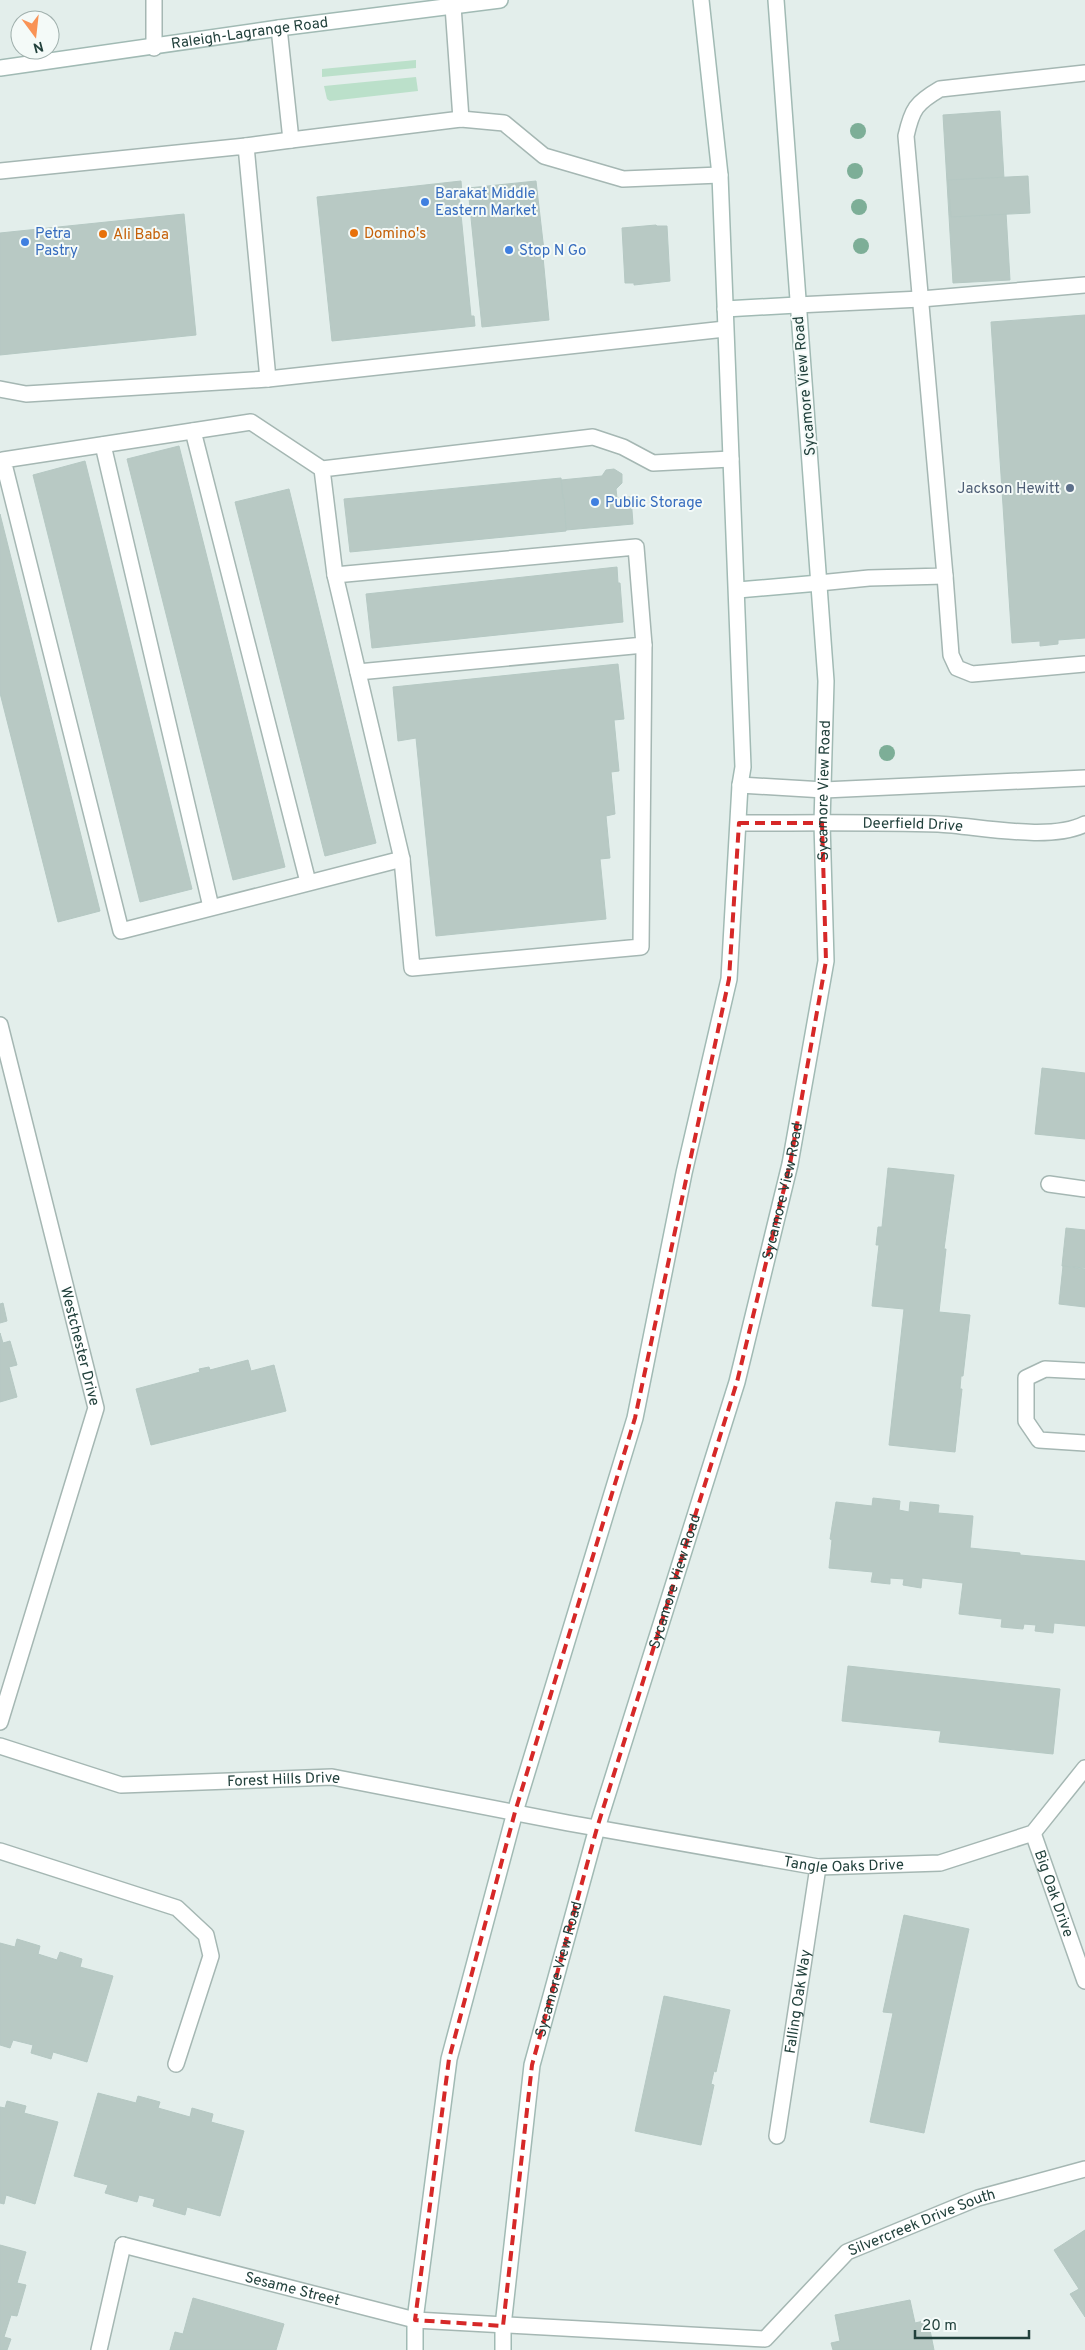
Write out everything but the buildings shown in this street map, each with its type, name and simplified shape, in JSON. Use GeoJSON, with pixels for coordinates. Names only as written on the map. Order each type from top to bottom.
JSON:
{"type":"FeatureCollection","features":[{"type":"Feature","properties":{"kind":"main road"},"geometry":{"type":"LineString","coordinates":[[154,0],[154,48]]}},
{"type":"Feature","properties":{"kind":"main road","name":"Raleigh-Lagrange Road"},"geometry":{"type":"LineString","coordinates":[[0,68],[154,48],[279,28],[500,0]]}},
{"type":"Feature","properties":{"kind":"main road"},"geometry":{"type":"LineString","coordinates":[[415,2350],[415,2320],[449,2059],[514,1812],[635,1418],[684,1173],[729,979],[740,785],[743,767],[738,590],[725,329],[720,175],[701,0]]}},
{"type":"Feature","properties":{"kind":"main road","name":"Sycamore View Road"},"geometry":{"type":"LineString","coordinates":[[503,2350],[503,2326],[532,2065],[597,1828],[737,1382],[790,1164],[826,961],[822,823],[826,680],[776,0]]}},
{"type":"Feature","properties":{"kind":"main road"},"geometry":{"type":"LineString","coordinates":[[453,6],[461,119]]}},
{"type":"Feature","properties":{"kind":"main road"},"geometry":{"type":"LineString","coordinates":[[279,28],[291,140]]}},
{"type":"Feature","properties":{"kind":"main road"},"geometry":{"type":"LineString","coordinates":[[1085,73],[940,89],[926,97],[911,113],[906,136],[951,655],[957,668],[972,674],[1085,664]]}},
{"type":"Feature","properties":{"kind":"main road"},"geometry":{"type":"LineString","coordinates":[[0,171],[246,146],[461,119],[504,123],[544,156],[623,180],[720,175]]}},
{"type":"Feature","properties":{"kind":"main road"},"geometry":{"type":"LineString","coordinates":[[246,146],[268,379]]}},
{"type":"Feature","properties":{"kind":"main road"},"geometry":{"type":"LineString","coordinates":[[725,309],[921,299],[1085,285]]}},
{"type":"Feature","properties":{"kind":"main road"},"geometry":{"type":"LineString","coordinates":[[0,389],[26,394],[268,379],[725,329]]}},
{"type":"Feature","properties":{"kind":"main road"},"geometry":{"type":"LineString","coordinates":[[402,859],[121,931],[3,460],[251,422],[322,469],[592,437],[623,447],[653,463],[731,459]]}},
{"type":"Feature","properties":{"kind":"main road"},"geometry":{"type":"LineString","coordinates":[[193,431],[308,882]]}},
{"type":"Feature","properties":{"kind":"main road"},"geometry":{"type":"LineString","coordinates":[[103,445],[211,907]]}},
{"type":"Feature","properties":{"kind":"main road"},"geometry":{"type":"LineString","coordinates":[[322,469],[335,575],[402,859],[412,968],[640,947],[644,645],[636,547],[335,575]]}},
{"type":"Feature","properties":{"kind":"main road"},"geometry":{"type":"LineString","coordinates":[[738,590],[869,578],[945,576]]}},
{"type":"Feature","properties":{"kind":"main road"},"geometry":{"type":"LineString","coordinates":[[358,672],[644,645]]}},
{"type":"Feature","properties":{"kind":"main road"},"geometry":{"type":"LineString","coordinates":[[740,785],[824,790],[1085,778]]}},
{"type":"Feature","properties":{"kind":"main road","name":"Deerfield Drive"},"geometry":{"type":"LineString","coordinates":[[739,823],[939,824],[1026,832],[1073,830],[1085,824]]}},
{"type":"Feature","properties":{"kind":"main road","name":"Westchester Drive"},"geometry":{"type":"LineString","coordinates":[[0,1025],[5,1069],[96,1408],[0,1722]]}},
{"type":"Feature","properties":{"kind":"main road"},"geometry":{"type":"LineString","coordinates":[[1049,1184],[1085,1189]]}},
{"type":"Feature","properties":{"kind":"main road"},"geometry":{"type":"LineString","coordinates":[[1085,1371],[1045,1369],[1026,1378],[1026,1421],[1039,1440],[1085,1443]]}},
{"type":"Feature","properties":{"kind":"main road","name":"Forest Hills Drive"},"geometry":{"type":"LineString","coordinates":[[0,1746],[121,1785],[332,1777],[568,1823]]}},
{"type":"Feature","properties":{"kind":"main road"},"geometry":{"type":"LineString","coordinates":[[1033,1833],[1085,1768]]}},
{"type":"Feature","properties":{"kind":"main road","name":"Tangle Oaks Drive"},"geometry":{"type":"LineString","coordinates":[[568,1823],[818,1867],[940,1863],[1033,1833]]}},
{"type":"Feature","properties":{"kind":"main road","name":"Big Oak Drive"},"geometry":{"type":"LineString","coordinates":[[1033,1833],[1085,1981]]}},
{"type":"Feature","properties":{"kind":"main road"},"geometry":{"type":"LineString","coordinates":[[0,1851],[177,1908],[206,1936],[211,1956],[176,2064]]}},
{"type":"Feature","properties":{"kind":"main road","name":"Falling Oak Way"},"geometry":{"type":"LineString","coordinates":[[777,2136],[818,1867]]}},
{"type":"Feature","properties":{"kind":"main road","name":"Silvercreek Drive South"},"geometry":{"type":"LineString","coordinates":[[465,2324],[766,2345],[847,2252],[978,2198],[1085,2169]]}},
{"type":"Feature","properties":{"kind":"main road","name":"Sesame Street"},"geometry":{"type":"LineString","coordinates":[[99,2350],[123,2245],[415,2320],[465,2324]]}},
{"type":"Feature","properties":{"kind":"highlighted area"},"geometry":{"type":"Polygon","coordinates":[[[739,823],[822,823],[826,961],[790,1164],[737,1382],[597,1828],[532,2065],[503,2326],[415,2320],[449,2059],[515,1812],[635,1418],[729,979],[739,823]]]}},
{"type":"Feature","properties":{"kind":"green space"},"geometry":{"type":"Polygon","coordinates":[[[416,60],[416,68],[322,77],[322,69],[416,60]]]}},
{"type":"Feature","properties":{"kind":"green space"},"geometry":{"type":"Polygon","coordinates":[[[416,77],[418,91],[330,101],[327,99],[324,86],[416,77]]]}},
{"type":"Feature","properties":{"kind":"place","name":"Barakat Middle Eastern Market"},"geometry":{"type":"Point","coordinates":[425,202]}},
{"type":"Feature","properties":{"kind":"place","name":"Domino's"},"geometry":{"type":"Point","coordinates":[354,233]}},
{"type":"Feature","properties":{"kind":"place","name":"Ali Baba"},"geometry":{"type":"Point","coordinates":[103,234]}},
{"type":"Feature","properties":{"kind":"place","name":"Petra Pastry"},"geometry":{"type":"Point","coordinates":[25,242]}},
{"type":"Feature","properties":{"kind":"place","name":"Stop N Go"},"geometry":{"type":"Point","coordinates":[509,250]}},
{"type":"Feature","properties":{"kind":"place","name":"Jackson Hewitt"},"geometry":{"type":"Point","coordinates":[1070,488]}},
{"type":"Feature","properties":{"kind":"place","name":"Public Storage"},"geometry":{"type":"Point","coordinates":[595,502]}}]}
